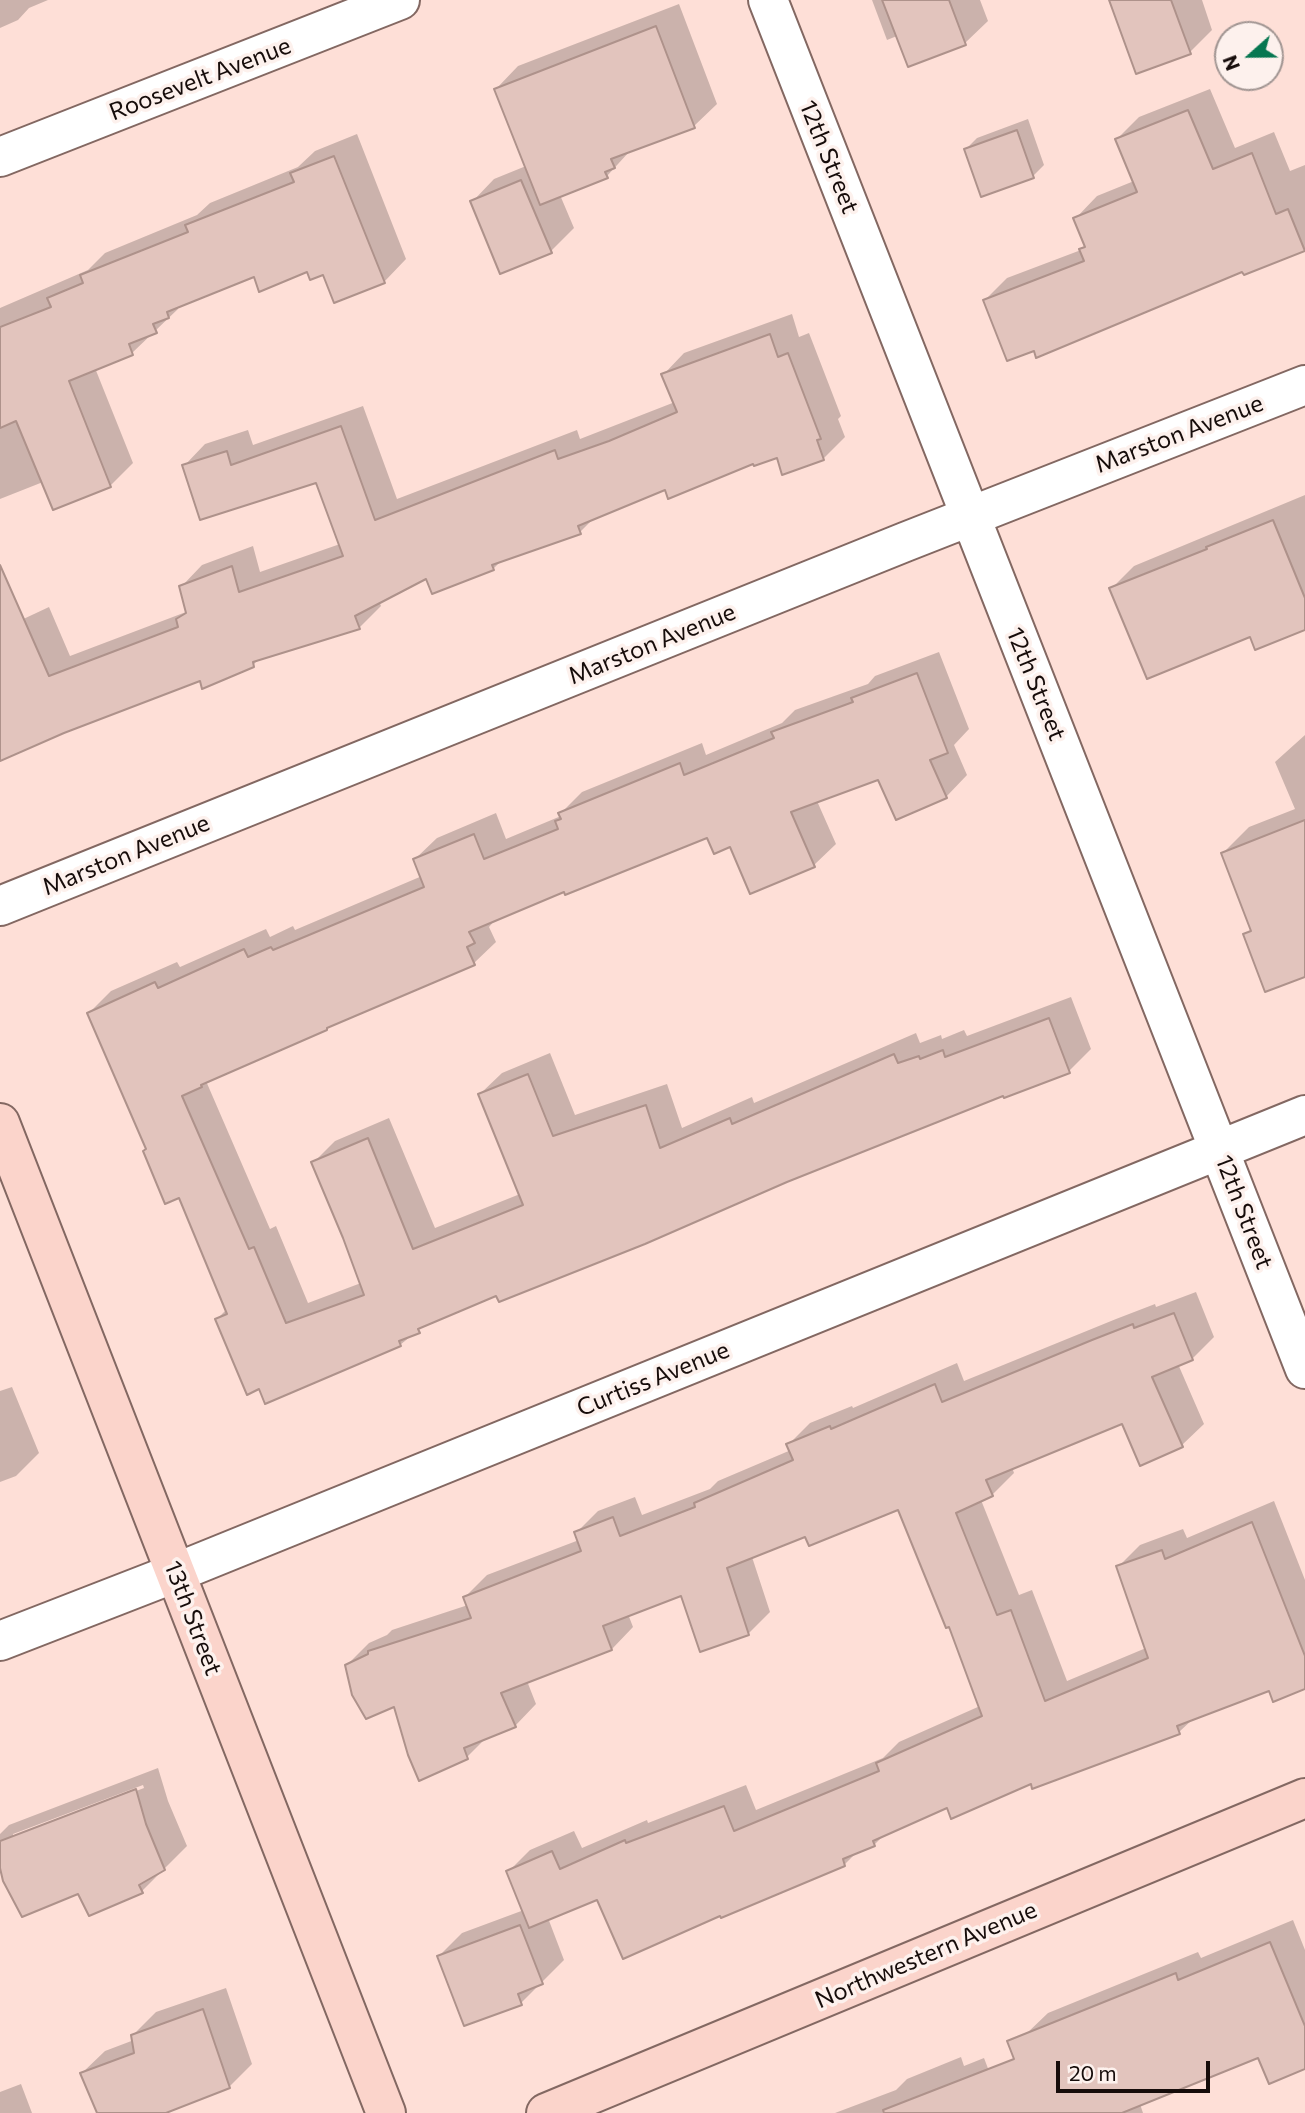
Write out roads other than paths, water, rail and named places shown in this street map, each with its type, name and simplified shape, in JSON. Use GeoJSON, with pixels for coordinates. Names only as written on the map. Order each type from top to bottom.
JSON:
{"type":"FeatureCollection","features":[{"type":"Feature","properties":{"kind":"main road","name":"13th Street"},"geometry":{"type":"LineString","coordinates":[[0,1123],[386,2113]]}},
{"type":"Feature","properties":{"kind":"main road","name":"Northwestern Avenue"},"geometry":{"type":"LineString","coordinates":[[547,2113],[1305,1798]]}},
{"type":"Feature","properties":{"kind":"street","name":"Roosevelt Avenue"},"geometry":{"type":"LineString","coordinates":[[0,157],[401,0]]}},
{"type":"Feature","properties":{"kind":"street","name":"12th Street"},"geometry":{"type":"LineString","coordinates":[[768,0],[1305,1369]]}},
{"type":"Feature","properties":{"kind":"street","name":"Marston Avenue"},"geometry":{"type":"LineString","coordinates":[[0,906],[971,516],[1305,385]]}},
{"type":"Feature","properties":{"kind":"street","name":"Curtiss Avenue"},"geometry":{"type":"LineString","coordinates":[[0,1641],[176,1573],[1305,1115]]}}]}
